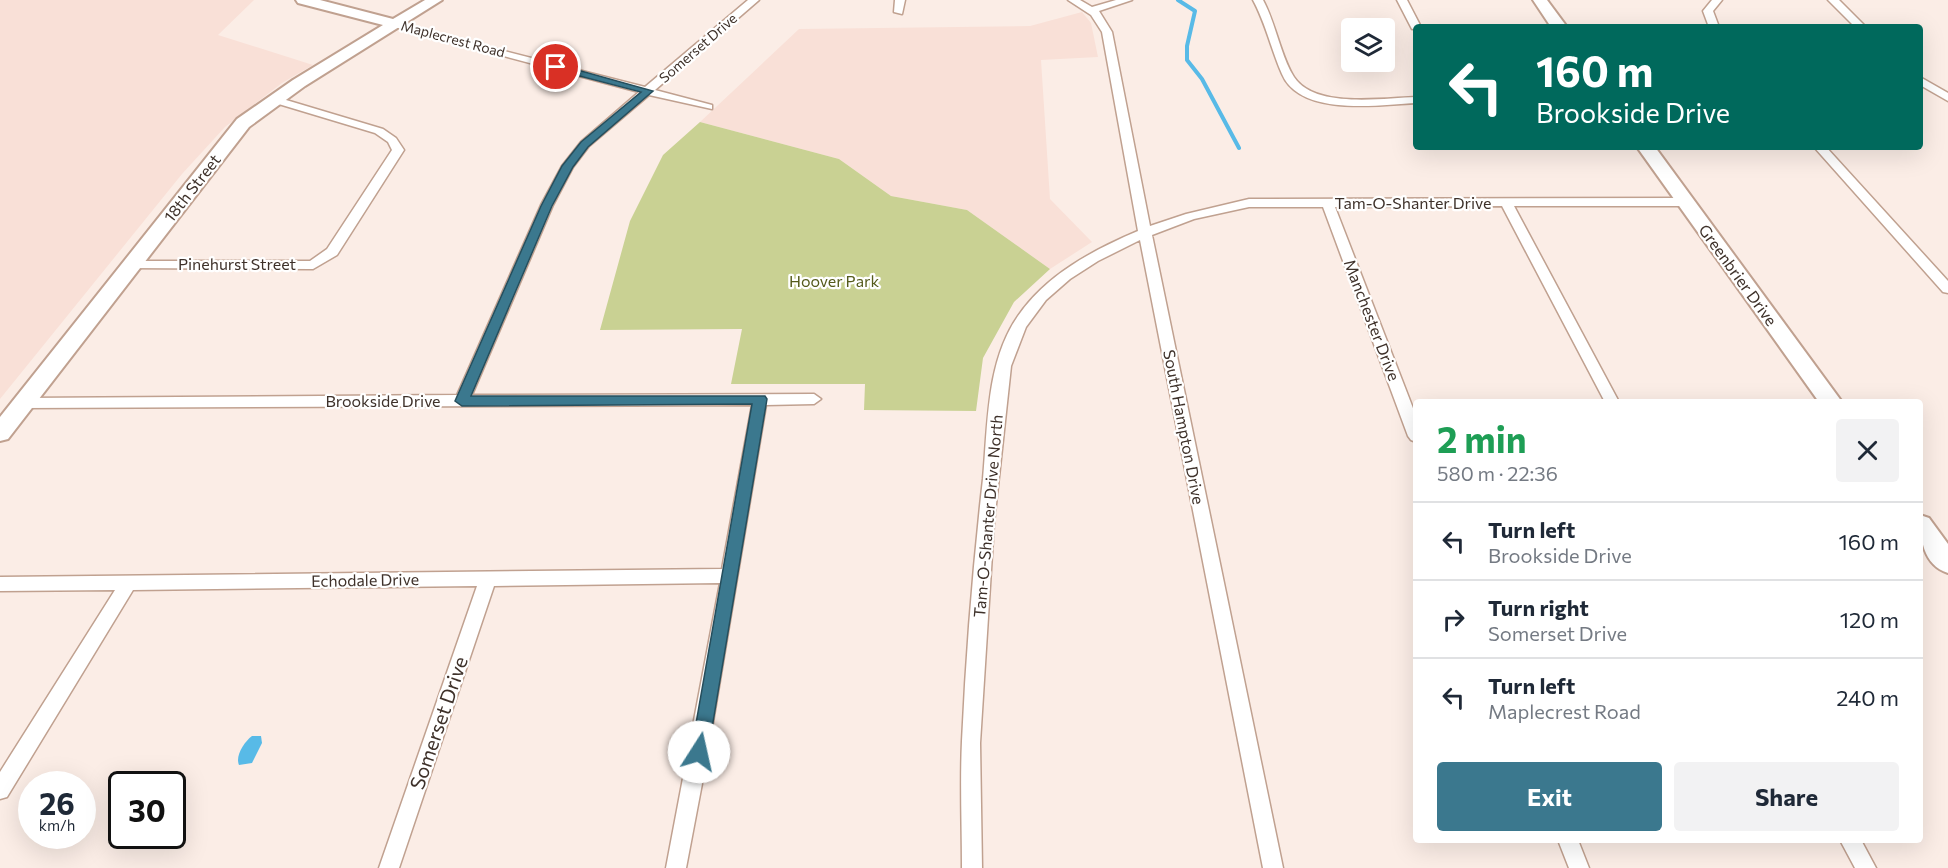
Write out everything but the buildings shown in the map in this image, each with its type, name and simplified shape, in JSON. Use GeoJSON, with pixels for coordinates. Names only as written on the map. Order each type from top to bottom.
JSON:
{"type":"FeatureCollection","features":[{"type":"Feature","properties":{"kind":"street","name":"Maplecrest Road"},"geometry":{"type":"LineString","coordinates":[[303,0],[708,107]]}},
{"type":"Feature","properties":{"kind":"street","name":"18th Street"},"geometry":{"type":"LineString","coordinates":[[0,433],[243,123],[435,0]]}},
{"type":"Feature","properties":{"kind":"street","name":"Somerset Drive"},"geometry":{"type":"LineString","coordinates":[[462,401],[547,206],[568,166],[585,144],[754,0]]}},
{"type":"Feature","properties":{"kind":"street"},"geometry":{"type":"LineString","coordinates":[[899,12],[900,0]]}},
{"type":"Feature","properties":{"kind":"street","name":"South Hampton Drive"},"geometry":{"type":"LineString","coordinates":[[1073,0],[1091,10],[1103,22],[1107,32],[1145,233],[1273,868]]}},
{"type":"Feature","properties":{"kind":"street"},"geometry":{"type":"LineString","coordinates":[[1091,10],[1127,0]]}},
{"type":"Feature","properties":{"kind":"street"},"geometry":{"type":"LineString","coordinates":[[1258,0],[1267,16],[1292,85],[1317,99],[1413,100]]}},
{"type":"Feature","properties":{"kind":"street"},"geometry":{"type":"LineString","coordinates":[[1402,0],[1414,24]]}},
{"type":"Feature","properties":{"kind":"street"},"geometry":{"type":"LineString","coordinates":[[1539,0],[1557,24]]}},
{"type":"Feature","properties":{"kind":"street"},"geometry":{"type":"LineString","coordinates":[[1713,24],[1708,11],[1717,0]]}},
{"type":"Feature","properties":{"kind":"street"},"geometry":{"type":"LineString","coordinates":[[1833,0],[1858,24]]}},
{"type":"Feature","properties":{"kind":"street"},"geometry":{"type":"LineString","coordinates":[[1923,82],[1948,98]]}},
{"type":"Feature","properties":{"kind":"street","name":"Pinehurst Street"},"geometry":{"type":"LineString","coordinates":[[132,265],[313,265],[332,252],[398,150],[392,140],[379,131],[276,100]]}},
{"type":"Feature","properties":{"kind":"street","name":"Greenbrier Drive"},"geometry":{"type":"LineString","coordinates":[[1648,150],[1829,399]]}},
{"type":"Feature","properties":{"kind":"street"},"geometry":{"type":"LineString","coordinates":[[1823,150],[1948,289]]}},
{"type":"Feature","properties":{"kind":"street","name":"Tam-O-Shanter Drive"},"geometry":{"type":"LineString","coordinates":[[1145,233],[1161,225],[1219,208],[1250,203],[1686,202]]}},
{"type":"Feature","properties":{"kind":"street","name":"Manchester Drive"},"geometry":{"type":"LineString","coordinates":[[1328,203],[1413,428]]}},
{"type":"Feature","properties":{"kind":"street"},"geometry":{"type":"LineString","coordinates":[[1506,203],[1610,399]]}},
{"type":"Feature","properties":{"kind":"street","name":"Tam-O-Shanter Drive North"},"geometry":{"type":"LineString","coordinates":[[972,868],[971,743],[986,523],[1003,363],[1024,318],[1047,291],[1092,260],[1145,233]]}},
{"type":"Feature","properties":{"kind":"street"},"geometry":{"type":"LineString","coordinates":[[1933,272],[1948,272]]}},
{"type":"Feature","properties":{"kind":"street"},"geometry":{"type":"LineString","coordinates":[[676,868],[699,752],[760,399]]}},
{"type":"Feature","properties":{"kind":"street","name":"Brookside Drive"},"geometry":{"type":"LineString","coordinates":[[24,403],[814,399]]}},
{"type":"Feature","properties":{"kind":"street"},"geometry":{"type":"LineString","coordinates":[[1923,529],[1948,563]]}},
{"type":"Feature","properties":{"kind":"street","name":"Echodale Drive"},"geometry":{"type":"LineString","coordinates":[[0,584],[729,576]]}},
{"type":"Feature","properties":{"kind":"street","name":"Somerset Drive"},"geometry":{"type":"LineString","coordinates":[[389,868],[488,579]]}},
{"type":"Feature","properties":{"kind":"street"},"geometry":{"type":"LineString","coordinates":[[0,790],[129,582]]}},
{"type":"Feature","properties":{"kind":"street"},"geometry":{"type":"LineString","coordinates":[[1569,843],[1579,868]]}},
{"type":"Feature","properties":{"kind":"street"},"geometry":{"type":"LineString","coordinates":[[1852,843],[1866,868]]}},
{"type":"Feature","properties":{"kind":"shaded area"},"geometry":{"type":"Polygon","coordinates":[[[0,0],[254,0],[218,35],[313,65],[282,83],[225,127],[182,174],[0,399],[0,0]]]}},
{"type":"Feature","properties":{"kind":"shaded area"},"geometry":{"type":"Polygon","coordinates":[[[1082,12],[1091,23],[1098,57],[1041,60],[1050,199],[1092,242],[1050,269],[967,210],[891,196],[839,159],[700,122],[799,29],[1030,26],[1082,12]]]}},
{"type":"Feature","properties":{"kind":"green space","name":"Hoover Park"},"geometry":{"type":"Polygon","coordinates":[[[700,122],[839,159],[891,196],[967,210],[1050,269],[1014,302],[983,358],[976,411],[864,410],[865,384],[731,384],[742,329],[600,330],[630,221],[663,155],[700,122]]]}},
{"type":"Feature","properties":{"kind":"water"},"geometry":{"type":"Polygon","coordinates":[[[252,736],[261,736],[262,743],[252,763],[239,765],[238,758],[241,749],[252,736]]]}},
{"type":"Feature","properties":{"kind":"waterway"},"geometry":{"type":"LineString","coordinates":[[1178,0],[1195,11],[1187,46],[1187,60],[1202,79],[1239,148]]}},
{"type":"Feature","properties":{"kind":"route"},"geometry":{"type":"LineString","coordinates":[[556,67],[648,91],[585,144],[568,166],[547,206],[462,401],[760,399],[699,752]]}}]}
